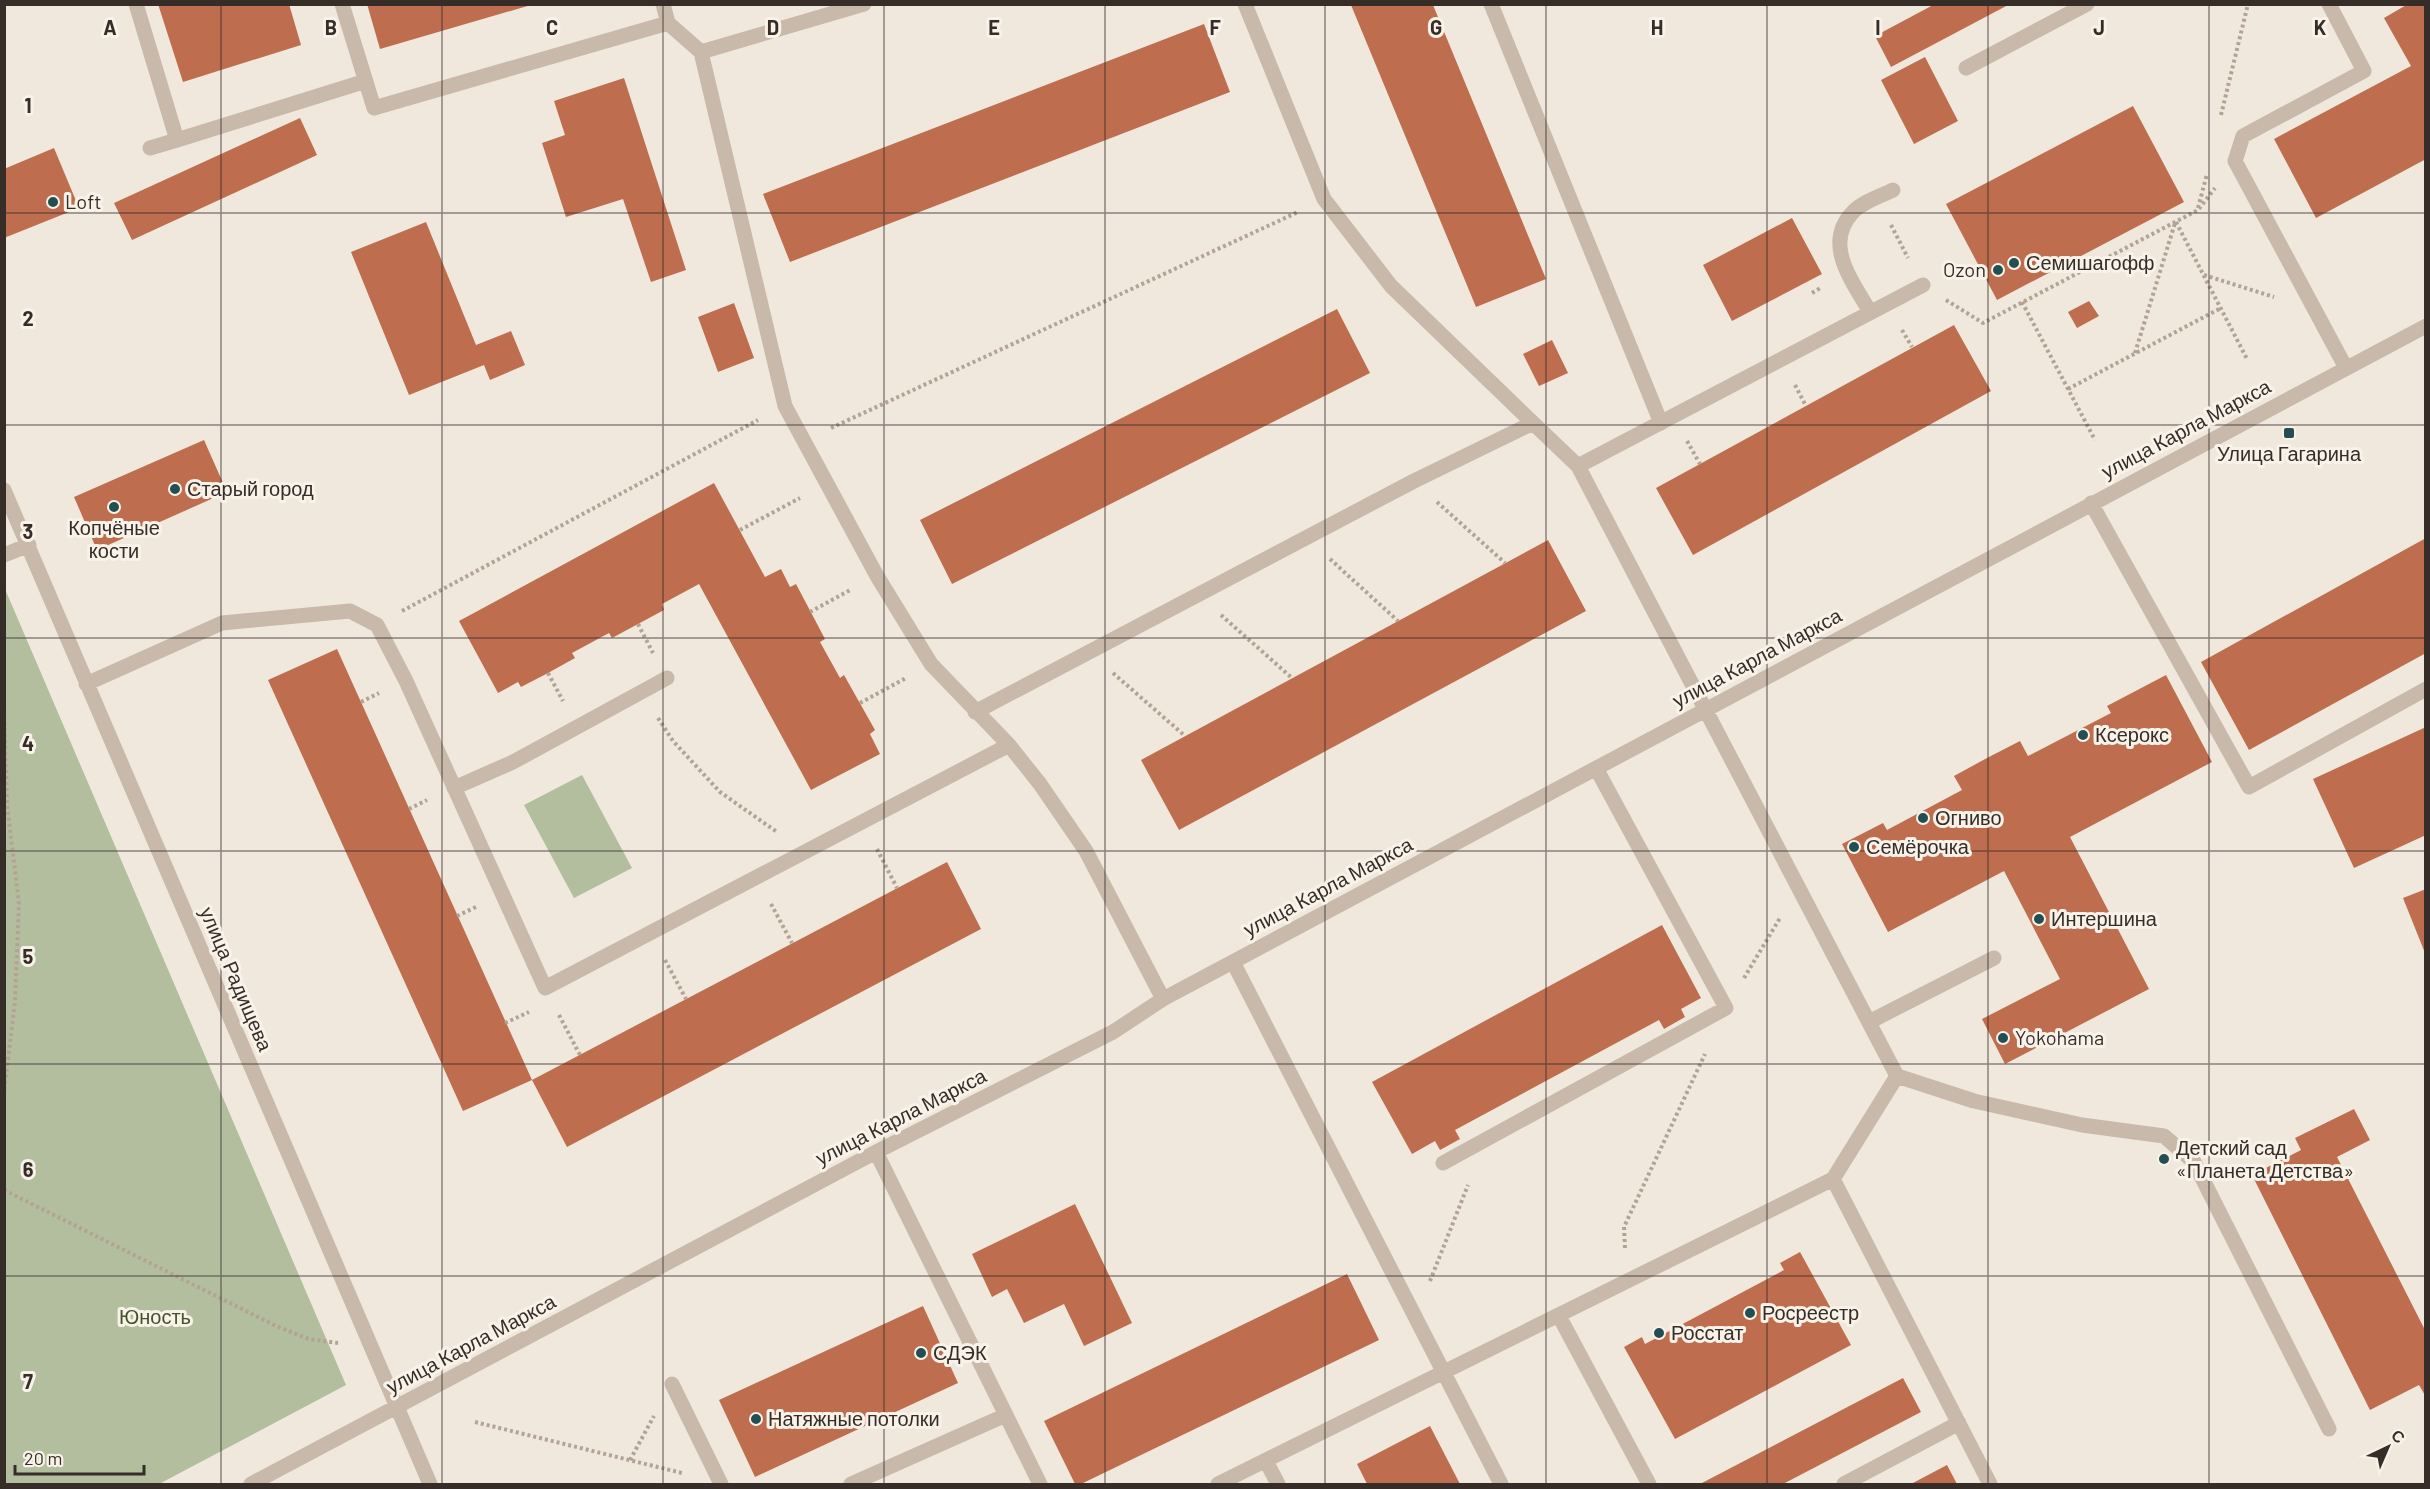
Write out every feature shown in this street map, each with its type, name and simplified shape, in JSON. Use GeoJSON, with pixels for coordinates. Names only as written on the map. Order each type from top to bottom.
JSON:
{"type":"FeatureCollection","features":[{"type":"Feature","properties":{"kind":"street"},"geometry":{"type":"LineString","coordinates":[[136,4],[177,140]]}},
{"type":"Feature","properties":{"kind":"street"},"geometry":{"type":"LineString","coordinates":[[342,4],[374,108],[668,23]]}},
{"type":"Feature","properties":{"kind":"street"},"geometry":{"type":"LineString","coordinates":[[663,4],[668,23],[701,52],[785,406],[877,576],[931,664],[1009,745],[1040,784],[1086,851],[1163,999]]}},
{"type":"Feature","properties":{"kind":"street"},"geometry":{"type":"LineString","coordinates":[[701,52],[864,4]]}},
{"type":"Feature","properties":{"kind":"street"},"geometry":{"type":"LineString","coordinates":[[1245,4],[1324,199],[1391,286],[1578,466],[1897,1076],[1974,1101],[2082,1125],[2164,1136],[2194,1162],[2329,1430]]}},
{"type":"Feature","properties":{"kind":"street"},"geometry":{"type":"LineString","coordinates":[[1491,4],[1660,423]]}},
{"type":"Feature","properties":{"kind":"street"},"geometry":{"type":"LineString","coordinates":[[1966,68],[2087,4]]}},
{"type":"Feature","properties":{"kind":"street"},"geometry":{"type":"LineString","coordinates":[[2329,4],[2364,71],[2243,136],[2235,161],[2346,368]]}},
{"type":"Feature","properties":{"kind":"street"},"geometry":{"type":"LineString","coordinates":[[150,148],[366,81]]}},
{"type":"Feature","properties":{"kind":"street"},"geometry":{"type":"LineString","coordinates":[[1870,312],[1840,255],[1839,232],[1853,211],[1893,190]]}},
{"type":"Feature","properties":{"kind":"street"},"geometry":{"type":"LineString","coordinates":[[1578,466],[1923,285]]}},
{"type":"Feature","properties":{"kind":"street","name":"улица Карла Маркса"},"geometry":{"type":"LineString","coordinates":[[251,1485],[876,1152],[1113,1032],[1163,999],[2426,326]]}},
{"type":"Feature","properties":{"kind":"street"},"geometry":{"type":"LineString","coordinates":[[975,712],[1414,482],[1533,423]]}},
{"type":"Feature","properties":{"kind":"street","name":"улица Радищева"},"geometry":{"type":"LineString","coordinates":[[4,490],[430,1485]]}},
{"type":"Feature","properties":{"kind":"street"},"geometry":{"type":"LineString","coordinates":[[2091,503],[2249,787],[2426,689]]}},
{"type":"Feature","properties":{"kind":"street"},"geometry":{"type":"LineString","coordinates":[[4,555],[28,545]]}},
{"type":"Feature","properties":{"kind":"street"},"geometry":{"type":"LineString","coordinates":[[86,684],[222,623],[350,611],[377,625],[406,681],[545,988],[1009,745]]}},
{"type":"Feature","properties":{"kind":"street"},"geometry":{"type":"LineString","coordinates":[[454,788],[513,762],[667,678]]}},
{"type":"Feature","properties":{"kind":"street"},"geometry":{"type":"LineString","coordinates":[[1443,1163],[1726,1008],[1596,768]]}},
{"type":"Feature","properties":{"kind":"street"},"geometry":{"type":"LineString","coordinates":[[1869,1022],[1994,958]]}},
{"type":"Feature","properties":{"kind":"street"},"geometry":{"type":"LineString","coordinates":[[1233,962],[1501,1485]]}},
{"type":"Feature","properties":{"kind":"street"},"geometry":{"type":"LineString","coordinates":[[1218,1485],[1833,1179],[1897,1076]]}},
{"type":"Feature","properties":{"kind":"street"},"geometry":{"type":"LineString","coordinates":[[876,1152],[1040,1485]]}},
{"type":"Feature","properties":{"kind":"street"},"geometry":{"type":"LineString","coordinates":[[1833,1179],[1990,1485]]}},
{"type":"Feature","properties":{"kind":"street"},"geometry":{"type":"LineString","coordinates":[[1559,1316],[1649,1484]]}},
{"type":"Feature","properties":{"kind":"street"},"geometry":{"type":"LineString","coordinates":[[672,1384],[719,1483]]}},
{"type":"Feature","properties":{"kind":"street"},"geometry":{"type":"LineString","coordinates":[[851,1485],[873,1480],[1006,1415]]}},
{"type":"Feature","properties":{"kind":"street"},"geometry":{"type":"LineString","coordinates":[[1844,1485],[1959,1423]]}},
{"type":"Feature","properties":{"kind":"street"},"geometry":{"type":"LineString","coordinates":[[1266,1461],[1278,1485]]}},
{"type":"Feature","properties":{"kind":"path"},"geometry":{"type":"LineString","coordinates":[[2220,119],[2248,4]]}},
{"type":"Feature","properties":{"kind":"path"},"geometry":{"type":"LineString","coordinates":[[1877,199],[1923,285],[1983,323],[2198,210],[2235,161]]}},
{"type":"Feature","properties":{"kind":"path"},"geometry":{"type":"LineString","coordinates":[[2198,210],[2209,165]]}},
{"type":"Feature","properties":{"kind":"path"},"geometry":{"type":"LineString","coordinates":[[803,441],[1324,199]]}},
{"type":"Feature","properties":{"kind":"path"},"geometry":{"type":"LineString","coordinates":[[2176,222],[2247,358]]}},
{"type":"Feature","properties":{"kind":"path"},"geometry":{"type":"LineString","coordinates":[[2135,354],[2176,222]]}},
{"type":"Feature","properties":{"kind":"path"},"geometry":{"type":"LineString","coordinates":[[2204,274],[2315,310]]}},
{"type":"Feature","properties":{"kind":"path"},"geometry":{"type":"LineString","coordinates":[[2022,302],[2095,440]]}},
{"type":"Feature","properties":{"kind":"path"},"geometry":{"type":"LineString","coordinates":[[2068,389],[2221,308]]}},
{"type":"Feature","properties":{"kind":"path"},"geometry":{"type":"LineString","coordinates":[[377,625],[785,406]]}},
{"type":"Feature","properties":{"kind":"path"},"geometry":{"type":"LineString","coordinates":[[1414,482],[1505,563]]}},
{"type":"Feature","properties":{"kind":"path"},"geometry":{"type":"LineString","coordinates":[[740,530],[827,483]]}},
{"type":"Feature","properties":{"kind":"path"},"geometry":{"type":"LineString","coordinates":[[1306,538],[1398,621]]}},
{"type":"Feature","properties":{"kind":"path"},"geometry":{"type":"LineString","coordinates":[[810,612],[877,576]]}},
{"type":"Feature","properties":{"kind":"path"},"geometry":{"type":"LineString","coordinates":[[1198,595],[1292,678]]}},
{"type":"Feature","properties":{"kind":"path"},"geometry":{"type":"LineString","coordinates":[[1089,652],[1185,736]]}},
{"type":"Feature","properties":{"kind":"path"},"geometry":{"type":"LineString","coordinates":[[860,703],[931,664]]}},
{"type":"Feature","properties":{"kind":"path"},"geometry":{"type":"LineString","coordinates":[[642,692],[673,741],[720,792],[806,851]]}},
{"type":"Feature","properties":{"kind":"path"},"geometry":{"type":"LineString","coordinates":[[4,704],[7,805],[18,903],[15,1002],[4,1092]]}},
{"type":"Feature","properties":{"kind":"path"},"geometry":{"type":"LineString","coordinates":[[862,821],[897,888]]}},
{"type":"Feature","properties":{"kind":"path"},"geometry":{"type":"LineString","coordinates":[[757,877],[792,943]]}},
{"type":"Feature","properties":{"kind":"path"},"geometry":{"type":"LineString","coordinates":[[1627,1282],[1624,1227],[1726,1008],[1798,886]]}},
{"type":"Feature","properties":{"kind":"path"},"geometry":{"type":"LineString","coordinates":[[651,933],[686,999]]}},
{"type":"Feature","properties":{"kind":"path"},"geometry":{"type":"LineString","coordinates":[[545,988],[580,1055]]}},
{"type":"Feature","properties":{"kind":"path"},"geometry":{"type":"LineString","coordinates":[[1416,1316],[1485,1139]]}},
{"type":"Feature","properties":{"kind":"path"},"geometry":{"type":"LineString","coordinates":[[4,1190],[276,1326],[309,1339],[335,1344],[367,1337]]}},
{"type":"Feature","properties":{"kind":"path"},"geometry":{"type":"LineString","coordinates":[[630,1460],[672,1384]]}},
{"type":"Feature","properties":{"kind":"path"},"geometry":{"type":"LineString","coordinates":[[475,1422],[719,1483]]}},
{"type":"Feature","properties":{"kind":"green space","name":"Юность"},"geometry":{"type":"Polygon","coordinates":[[[5,589],[346,1385],[159,1484],[5,1484],[5,589]]]}},
{"type":"Feature","properties":{"kind":"green space"},"geometry":{"type":"Polygon","coordinates":[[[582,775],[632,868],[574,898],[524,805],[582,775]]]}},
{"type":"Feature","properties":{"kind":"building"},"geometry":{"type":"Polygon","coordinates":[[[158,4],[289,4],[301,45],[183,82],[158,4]]]}},
{"type":"Feature","properties":{"kind":"building"},"geometry":{"type":"Polygon","coordinates":[[[367,4],[531,4],[531,5],[380,49],[367,4]]]}},
{"type":"Feature","properties":{"kind":"building"},"geometry":{"type":"Polygon","coordinates":[[[1935,4],[2010,4],[1891,67],[1875,36],[1935,4]]]}},
{"type":"Feature","properties":{"kind":"building"},"geometry":{"type":"Polygon","coordinates":[[[2408,4],[2426,4],[2426,159],[2316,218],[2274,139],[2411,66],[2384,18],[2408,4]]]}},
{"type":"Feature","properties":{"kind":"building"},"geometry":{"type":"Polygon","coordinates":[[[1351,5],[1433,5],[1546,279],[1476,307],[1351,5]]]}},
{"type":"Feature","properties":{"kind":"building"},"geometry":{"type":"Polygon","coordinates":[[[1204,24],[1230,92],[790,262],[763,194],[1204,24]]]}},
{"type":"Feature","properties":{"kind":"building"},"geometry":{"type":"Polygon","coordinates":[[[1925,57],[1958,121],[1914,144],[1881,80],[1925,57]]]}},
{"type":"Feature","properties":{"kind":"building"},"geometry":{"type":"Polygon","coordinates":[[[624,78],[686,270],[651,282],[623,199],[566,217],[542,143],[565,135],[554,101],[624,78]]]}},
{"type":"Feature","properties":{"kind":"building"},"geometry":{"type":"Polygon","coordinates":[[[2133,106],[2184,202],[1997,300],[1946,204],[2133,106]]]}},
{"type":"Feature","properties":{"kind":"building"},"geometry":{"type":"Polygon","coordinates":[[[300,118],[317,155],[132,240],[114,203],[300,118]]]}},
{"type":"Feature","properties":{"kind":"building"},"geometry":{"type":"Polygon","coordinates":[[[54,148],[79,208],[4,238],[4,169],[54,148]]]}},
{"type":"Feature","properties":{"kind":"building"},"geometry":{"type":"Polygon","coordinates":[[[1792,218],[1822,274],[1732,321],[1703,265],[1792,218]]]}},
{"type":"Feature","properties":{"kind":"building"},"geometry":{"type":"Polygon","coordinates":[[[426,222],[476,345],[511,331],[525,365],[490,380],[484,365],[409,395],[351,252],[426,222]]]}},
{"type":"Feature","properties":{"kind":"building"},"geometry":{"type":"Polygon","coordinates":[[[2089,301],[2099,316],[2077,328],[2068,312],[2089,301]]]}},
{"type":"Feature","properties":{"kind":"building"},"geometry":{"type":"Polygon","coordinates":[[[734,303],[754,358],[718,372],[698,317],[734,303]]]}},
{"type":"Feature","properties":{"kind":"building"},"geometry":{"type":"Polygon","coordinates":[[[1337,309],[1370,373],[952,584],[920,520],[1337,309]]]}},
{"type":"Feature","properties":{"kind":"building"},"geometry":{"type":"Polygon","coordinates":[[[1954,325],[1991,391],[1693,555],[1656,488],[1954,325]]]}},
{"type":"Feature","properties":{"kind":"building"},"geometry":{"type":"Polygon","coordinates":[[[1552,340],[1568,373],[1539,386],[1523,354],[1552,340]]]}},
{"type":"Feature","properties":{"kind":"building"},"geometry":{"type":"Polygon","coordinates":[[[204,440],[227,492],[97,550],[74,497],[204,440]]]}},
{"type":"Feature","properties":{"kind":"building"},"geometry":{"type":"Polygon","coordinates":[[[714,483],[765,577],[781,569],[790,587],[796,584],[825,639],[820,642],[840,678],[844,675],[875,730],[870,734],[880,754],[811,790],[699,584],[662,604],[664,610],[612,638],[609,633],[572,653],[575,658],[548,673],[521,687],[518,682],[498,693],[459,621],[714,483]]]}},
{"type":"Feature","properties":{"kind":"building"},"geometry":{"type":"Polygon","coordinates":[[[2426,538],[2426,653],[2249,750],[2201,662],[2426,538]]]}},
{"type":"Feature","properties":{"kind":"building"},"geometry":{"type":"Polygon","coordinates":[[[1548,540],[1586,611],[1179,830],[1141,760],[1548,540]]]}},
{"type":"Feature","properties":{"kind":"building"},"geometry":{"type":"Polygon","coordinates":[[[337,649],[532,1080],[463,1111],[268,680],[337,649]]]}},
{"type":"Feature","properties":{"kind":"building"},"geometry":{"type":"Polygon","coordinates":[[[2166,675],[2212,762],[2070,837],[2149,989],[2005,1064],[1982,1019],[2060,979],[2004,871],[1888,932],[1842,844],[1883,823],[1887,830],[1962,790],[1954,776],[1987,758],[2020,741],[2028,756],[2111,713],[2107,706],[2166,675]]]}},
{"type":"Feature","properties":{"kind":"building"},"geometry":{"type":"Polygon","coordinates":[[[2426,727],[2426,835],[2354,868],[2313,779],[2426,727]]]}},
{"type":"Feature","properties":{"kind":"building"},"geometry":{"type":"Polygon","coordinates":[[[947,862],[981,929],[567,1147],[532,1080],[947,862]]]}},
{"type":"Feature","properties":{"kind":"building"},"geometry":{"type":"Polygon","coordinates":[[[2426,889],[2426,953],[2425,953],[2403,898],[2426,889]]]}},
{"type":"Feature","properties":{"kind":"building"},"geometry":{"type":"Polygon","coordinates":[[[1662,925],[1701,998],[1681,1009],[1685,1017],[1664,1029],[1659,1020],[1455,1130],[1460,1139],[1440,1150],[1435,1141],[1412,1154],[1372,1082],[1662,925]]]}},
{"type":"Feature","properties":{"kind":"building"},"geometry":{"type":"Polygon","coordinates":[[[2354,1109],[2370,1140],[2337,1157],[2426,1332],[2426,1397],[2419,1385],[2370,1410],[2252,1175],[2301,1150],[2295,1138],[2354,1109]]]}},
{"type":"Feature","properties":{"kind":"building"},"geometry":{"type":"Polygon","coordinates":[[[1075,1204],[1132,1323],[1084,1346],[1064,1304],[1024,1323],[1007,1289],[992,1297],[972,1254],[1075,1204]]]}},
{"type":"Feature","properties":{"kind":"building"},"geometry":{"type":"Polygon","coordinates":[[[1800,1252],[1851,1345],[1675,1439],[1624,1347],[1642,1337],[1645,1344],[1784,1270],[1780,1263],[1800,1252]]]}},
{"type":"Feature","properties":{"kind":"building"},"geometry":{"type":"Polygon","coordinates":[[[1347,1274],[1379,1340],[1081,1484],[1075,1484],[1044,1421],[1347,1274]]]}},
{"type":"Feature","properties":{"kind":"building"},"geometry":{"type":"Polygon","coordinates":[[[923,1306],[958,1383],[755,1477],[719,1400],[923,1306]]]}},
{"type":"Feature","properties":{"kind":"building"},"geometry":{"type":"Polygon","coordinates":[[[1903,1378],[1921,1412],[1783,1484],[1700,1484],[1903,1378]]]}},
{"type":"Feature","properties":{"kind":"building"},"geometry":{"type":"Polygon","coordinates":[[[1430,1426],[1460,1484],[1367,1484],[1357,1464],[1430,1426]]]}},
{"type":"Feature","properties":{"kind":"building"},"geometry":{"type":"Polygon","coordinates":[[[1947,1465],[1957,1484],[1911,1484],[1947,1465]]]}},
{"type":"Feature","properties":{"kind":"place","name":"Loft"},"geometry":{"type":"Point","coordinates":[53,202]}},
{"type":"Feature","properties":{"kind":"place","name":"Семишагофф"},"geometry":{"type":"Point","coordinates":[2014,263]}},
{"type":"Feature","properties":{"kind":"place","name":"Ozon"},"geometry":{"type":"Point","coordinates":[1998,270]}},
{"type":"Feature","properties":{"kind":"place","name":"Улица Гагарина"},"geometry":{"type":"Point","coordinates":[2289,433]}},
{"type":"Feature","properties":{"kind":"place","name":"Старый город"},"geometry":{"type":"Point","coordinates":[175,489]}},
{"type":"Feature","properties":{"kind":"place","name":"Копчёные кости"},"geometry":{"type":"Point","coordinates":[114,507]}},
{"type":"Feature","properties":{"kind":"place","name":"Ксерокс"},"geometry":{"type":"Point","coordinates":[2083,735]}},
{"type":"Feature","properties":{"kind":"place","name":"Огниво"},"geometry":{"type":"Point","coordinates":[1923,818]}},
{"type":"Feature","properties":{"kind":"place","name":"Семёрочка"},"geometry":{"type":"Point","coordinates":[1854,847]}},
{"type":"Feature","properties":{"kind":"place","name":"Интершина"},"geometry":{"type":"Point","coordinates":[2039,919]}},
{"type":"Feature","properties":{"kind":"place","name":"Yokohama"},"geometry":{"type":"Point","coordinates":[2003,1038]}},
{"type":"Feature","properties":{"kind":"place","name":"Детский сад «Планета Детства»"},"geometry":{"type":"Point","coordinates":[2164,1159]}},
{"type":"Feature","properties":{"kind":"place","name":"Росреестр"},"geometry":{"type":"Point","coordinates":[1750,1313]}},
{"type":"Feature","properties":{"kind":"place","name":"Росстат"},"geometry":{"type":"Point","coordinates":[1659,1333]}},
{"type":"Feature","properties":{"kind":"place","name":"СДЭК"},"geometry":{"type":"Point","coordinates":[921,1353]}},
{"type":"Feature","properties":{"kind":"place","name":"Натяжные потолки"},"geometry":{"type":"Point","coordinates":[756,1419]}}]}
